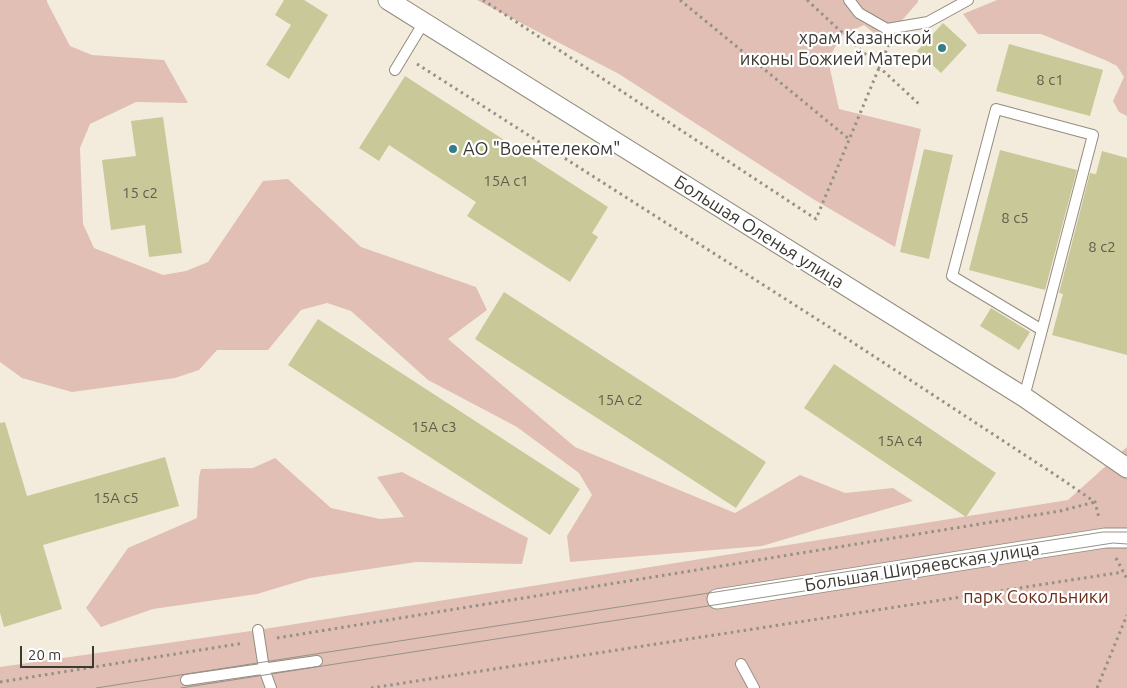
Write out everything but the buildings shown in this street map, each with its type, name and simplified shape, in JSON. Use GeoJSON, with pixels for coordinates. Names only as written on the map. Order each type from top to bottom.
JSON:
{"type":"FeatureCollection","features":[{"type":"Feature","properties":{"kind":"street","name":"Большая Оленья улица"},"geometry":{"type":"LineString","coordinates":[[388,0],[1024,396],[1127,468]]}},
{"type":"Feature","properties":{"kind":"street","name":"Большая Ширяевская улица"},"geometry":{"type":"LineString","coordinates":[[717,599],[1105,538],[1127,538]]}},
{"type":"Feature","properties":{"kind":"lane"},"geometry":{"type":"LineString","coordinates":[[850,0],[859,13],[887,29],[928,22],[968,0]]}},
{"type":"Feature","properties":{"kind":"lane"},"geometry":{"type":"LineString","coordinates":[[395,70],[424,22]]}},
{"type":"Feature","properties":{"kind":"lane"},"geometry":{"type":"LineString","coordinates":[[1024,396],[1042,330],[1093,135],[996,109],[952,276],[1042,330]]}},
{"type":"Feature","properties":{"kind":"lane"},"geometry":{"type":"LineString","coordinates":[[259,635],[264,669],[271,688]]}},
{"type":"Feature","properties":{"kind":"lane"},"geometry":{"type":"LineString","coordinates":[[186,680],[317,661]]}},
{"type":"Feature","properties":{"kind":"lane"},"geometry":{"type":"LineString","coordinates":[[741,664],[754,688]]}},
{"type":"Feature","properties":{"kind":"path"},"geometry":{"type":"LineString","coordinates":[[483,0],[816,218],[896,28]]}},
{"type":"Feature","properties":{"kind":"path"},"geometry":{"type":"LineString","coordinates":[[680,0],[849,139]]}},
{"type":"Feature","properties":{"kind":"path"},"geometry":{"type":"LineString","coordinates":[[808,0],[920,105]]}},
{"type":"Feature","properties":{"kind":"path"},"geometry":{"type":"LineString","coordinates":[[404,55],[814,317],[1067,482]]}},
{"type":"Feature","properties":{"kind":"path"},"geometry":{"type":"LineString","coordinates":[[0,682],[259,635],[1060,511],[1095,502]]}},
{"type":"Feature","properties":{"kind":"path"},"geometry":{"type":"LineString","coordinates":[[371,688],[1123,572]]}},
{"type":"Feature","properties":{"kind":"path"},"geometry":{"type":"LineString","coordinates":[[1097,688],[1127,616]]}},
{"type":"Feature","properties":{"kind":"green space"},"geometry":{"type":"Polygon","coordinates":[[[0,0],[47,0],[70,46],[92,55],[164,60],[188,103],[136,102],[90,124],[80,148],[83,224],[94,248],[163,275],[186,271],[208,262],[263,181],[288,179],[361,247],[476,287],[487,310],[448,339],[575,447],[735,513],[800,475],[845,493],[893,488],[913,501],[762,546],[570,562],[567,536],[592,495],[579,473],[517,427],[428,380],[351,311],[327,303],[301,310],[268,350],[217,350],[199,370],[175,378],[72,392],[22,378],[0,362],[0,0]]]}},
{"type":"Feature","properties":{"kind":"green space"},"geometry":{"type":"Polygon","coordinates":[[[477,0],[918,0],[884,41],[864,25],[841,36],[828,60],[839,109],[921,129],[895,247],[813,199],[619,74],[477,0]]]}},
{"type":"Feature","properties":{"kind":"green space"},"geometry":{"type":"Polygon","coordinates":[[[997,0],[1127,0],[1127,116],[1119,112],[1113,101],[1124,77],[1117,66],[1041,34],[978,34],[963,14],[997,0]]]}},
{"type":"Feature","properties":{"kind":"green space","name":"парк Сокольники"},"geometry":{"type":"Polygon","coordinates":[[[1127,447],[1127,688],[0,688],[0,667],[258,630],[1068,500],[1127,447]]]}},
{"type":"Feature","properties":{"kind":"green space"},"geometry":{"type":"Polygon","coordinates":[[[275,458],[331,508],[380,519],[404,517],[377,477],[402,472],[528,538],[522,564],[416,562],[310,578],[257,594],[153,609],[101,627],[86,608],[128,548],[197,518],[201,469],[253,468],[275,458]]]}},
{"type":"Feature","properties":{"kind":"tram line"},"geometry":{"type":"LineString","coordinates":[[96,688],[1103,532],[1127,532]]}},
{"type":"Feature","properties":{"kind":"tram line"},"geometry":{"type":"LineString","coordinates":[[181,688],[1113,543],[1127,544]]}},
{"type":"Feature","properties":{"kind":"place","name":"храм Казанской иконы Божией Матери"},"geometry":{"type":"Point","coordinates":[942,48]}},
{"type":"Feature","properties":{"kind":"place","name":"АО \"Воентелеком\""},"geometry":{"type":"Point","coordinates":[453,149]}}]}
